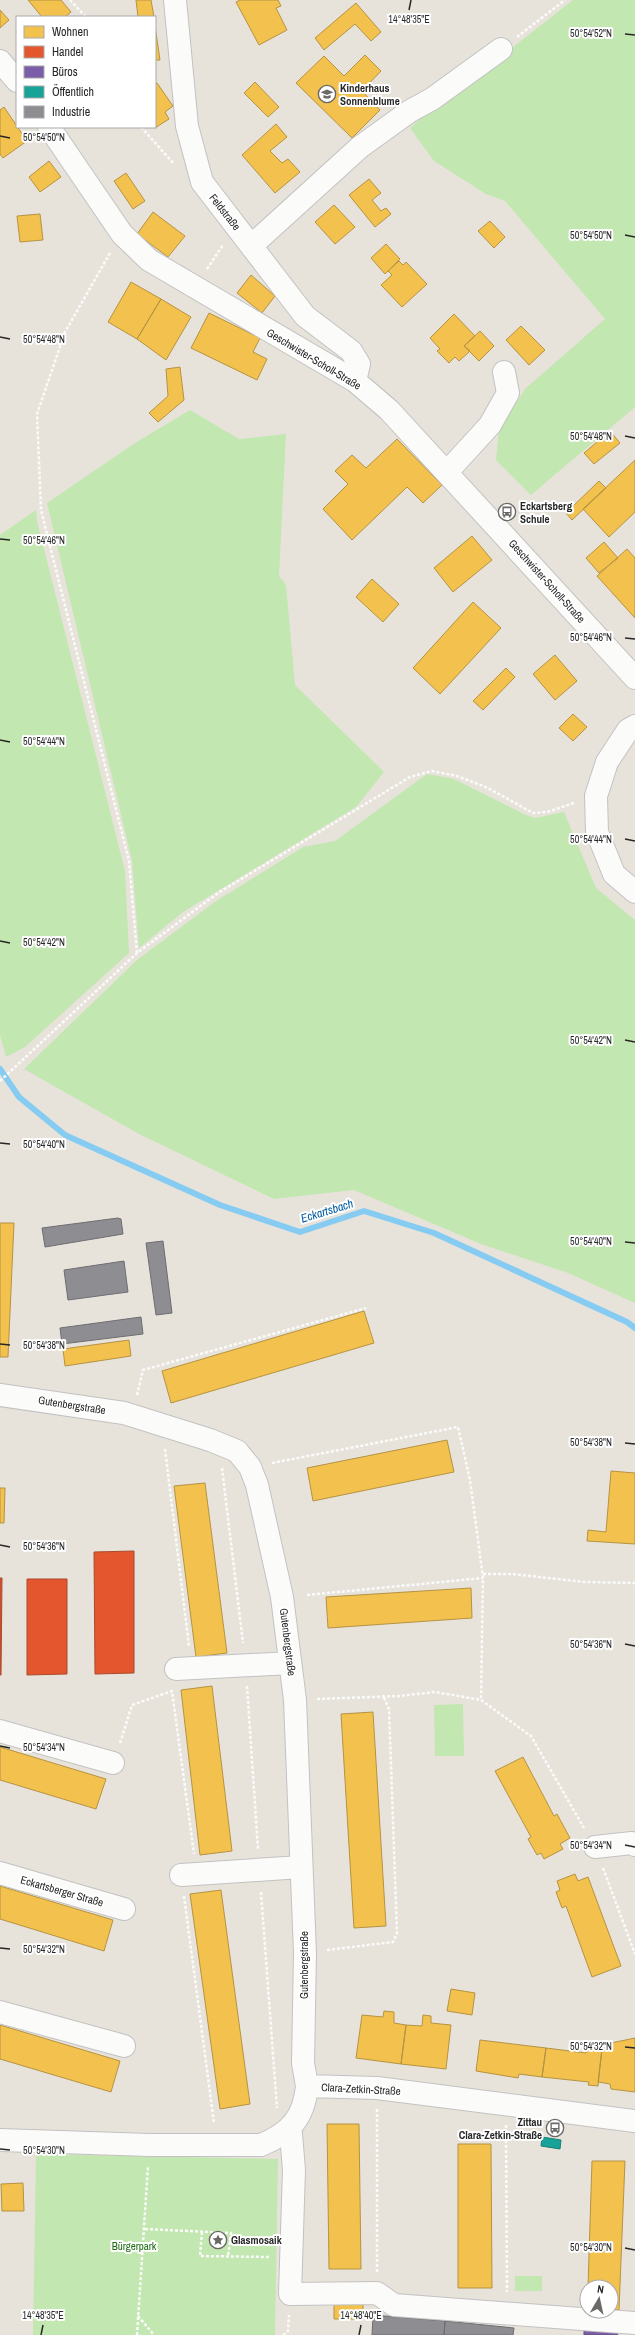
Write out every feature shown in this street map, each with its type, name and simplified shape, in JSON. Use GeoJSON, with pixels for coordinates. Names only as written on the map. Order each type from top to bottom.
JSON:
{"type":"FeatureCollection","features":[{"type":"Feature","properties":{"kind":"street","name":"Feldstraße"},"geometry":{"type":"LineString","coordinates":[[175,0],[187,126],[202,182],[304,316],[350,351],[359,364],[355,381]]}},
{"type":"Feature","properties":{"kind":"street"},"geometry":{"type":"LineString","coordinates":[[251,246],[360,147],[410,111],[432,99],[501,49]]}},
{"type":"Feature","properties":{"kind":"street"},"geometry":{"type":"LineString","coordinates":[[0,61],[16,79]]}},
{"type":"Feature","properties":{"kind":"street","name":"Geschwister-Scholl-Straße"},"geometry":{"type":"LineString","coordinates":[[50,128],[122,234],[149,260],[355,381],[389,410],[635,678]]}},
{"type":"Feature","properties":{"kind":"street"},"geometry":{"type":"LineString","coordinates":[[447,472],[490,425],[508,393],[504,372]]}},
{"type":"Feature","properties":{"kind":"street"},"geometry":{"type":"LineString","coordinates":[[635,726],[628,730],[607,762],[596,796],[597,832],[614,874],[635,892]]}},
{"type":"Feature","properties":{"kind":"street","name":"Gutenbergstraße"},"geometry":{"type":"LineString","coordinates":[[0,1395],[133,1416],[237,1451],[250,1467],[257,1485],[282,1597],[295,1700],[305,1953],[304,2063],[307,2086]]}},
{"type":"Feature","properties":{"kind":"street"},"geometry":{"type":"LineString","coordinates":[[184,1669],[290,1663]]}},
{"type":"Feature","properties":{"kind":"street"},"geometry":{"type":"LineString","coordinates":[[0,1731],[113,1763]]}},
{"type":"Feature","properties":{"kind":"street"},"geometry":{"type":"LineString","coordinates":[[595,1847],[632,1843],[635,1845]]}},
{"type":"Feature","properties":{"kind":"street"},"geometry":{"type":"LineString","coordinates":[[189,1874],[301,1867]]}},
{"type":"Feature","properties":{"kind":"street","name":"Eckartsberger Straße"},"geometry":{"type":"LineString","coordinates":[[0,1873],[124,1909]]}},
{"type":"Feature","properties":{"kind":"street"},"geometry":{"type":"LineString","coordinates":[[0,2012],[124,2046]]}},
{"type":"Feature","properties":{"kind":"street","name":"Clara-Zetkin-Straße"},"geometry":{"type":"LineString","coordinates":[[0,2140],[149,2145],[261,2146],[277,2139],[288,2130],[298,2117],[306,2102],[307,2086],[378,2088],[635,2121]]}},
{"type":"Feature","properties":{"kind":"street"},"geometry":{"type":"LineString","coordinates":[[288,2130],[291,2134],[294,2170],[290,2294],[377,2292],[394,2304],[635,2323]]}},
{"type":"Feature","properties":{"kind":"path"},"geometry":{"type":"LineString","coordinates":[[70,0],[85,16]]}},
{"type":"Feature","properties":{"kind":"path"},"geometry":{"type":"LineString","coordinates":[[501,49],[565,0]]}},
{"type":"Feature","properties":{"kind":"path"},"geometry":{"type":"LineString","coordinates":[[142,128],[183,173],[202,182]]}},
{"type":"Feature","properties":{"kind":"path"},"geometry":{"type":"LineString","coordinates":[[194,287],[236,227]]}},
{"type":"Feature","properties":{"kind":"path"},"geometry":{"type":"LineString","coordinates":[[122,234],[65,332],[37,414],[41,510],[129,861],[137,953]]}},
{"type":"Feature","properties":{"kind":"path"},"geometry":{"type":"LineString","coordinates":[[0,1081],[137,953],[218,894],[410,777],[432,771],[457,776],[488,788],[533,812],[547,812],[596,796]]}},
{"type":"Feature","properties":{"kind":"path"},"geometry":{"type":"LineString","coordinates":[[133,1416],[143,1370],[366,1308]]}},
{"type":"Feature","properties":{"kind":"path"},"geometry":{"type":"LineString","coordinates":[[162,1425],[184,1669]]}},
{"type":"Feature","properties":{"kind":"path"},"geometry":{"type":"LineString","coordinates":[[250,1467],[458,1428],[470,1480],[483,1574],[481,1700]]}},
{"type":"Feature","properties":{"kind":"path"},"geometry":{"type":"LineString","coordinates":[[219,1444],[246,1665],[277,2110],[288,2130]]}},
{"type":"Feature","properties":{"kind":"path"},"geometry":{"type":"LineString","coordinates":[[483,1574],[512,1574],[585,1582],[635,1583]]}},
{"type":"Feature","properties":{"kind":"path"},"geometry":{"type":"LineString","coordinates":[[307,1595],[483,1578]]}},
{"type":"Feature","properties":{"kind":"path"},"geometry":{"type":"LineString","coordinates":[[113,1763],[132,1706],[172,1691],[217,2146]]}},
{"type":"Feature","properties":{"kind":"path"},"geometry":{"type":"LineString","coordinates":[[295,1700],[383,1695],[399,1696],[435,1692],[481,1700],[531,1736]]}},
{"type":"Feature","properties":{"kind":"path"},"geometry":{"type":"LineString","coordinates":[[305,1953],[393,1942],[397,1933],[389,1709],[383,1695]]}},
{"type":"Feature","properties":{"kind":"path"},"geometry":{"type":"LineString","coordinates":[[377,2292],[378,2088]]}},
{"type":"Feature","properties":{"kind":"path"},"geometry":{"type":"LineString","coordinates":[[506,2105],[507,2313]]}},
{"type":"Feature","properties":{"kind":"path"},"geometry":{"type":"LineString","coordinates":[[137,2335],[145,2229],[149,2145]]}},
{"type":"Feature","properties":{"kind":"path"},"geometry":{"type":"LineString","coordinates":[[145,2229],[231,2233],[228,2257]]}},
{"type":"Feature","properties":{"kind":"path"},"geometry":{"type":"LineString","coordinates":[[202,2232],[200,2256],[291,2257]]}},
{"type":"Feature","properties":{"kind":"path"},"geometry":{"type":"LineString","coordinates":[[138,2316],[154,2335]]}},
{"type":"Feature","properties":{"kind":"path"},"geometry":{"type":"LineString","coordinates":[[284,2335],[288,2330]]}},
{"type":"Feature","properties":{"kind":"green space"},"geometry":{"type":"Polygon","coordinates":[[[573,0],[635,0],[635,407],[531,495],[496,460],[499,430],[525,389],[605,319],[505,201],[486,194],[434,161],[410,128],[428,112],[473,83],[503,55],[573,0]]]}},
{"type":"Feature","properties":{"kind":"green space"},"geometry":{"type":"Polygon","coordinates":[[[190,410],[239,439],[286,434],[279,576],[286,585],[295,685],[384,772],[356,807],[183,912],[139,948],[132,861],[47,503],[132,445],[190,410]]]}},
{"type":"Feature","properties":{"kind":"green space"},"geometry":{"type":"Polygon","coordinates":[[[36,510],[37,521],[125,871],[129,953],[25,1047],[6,1057],[0,1035],[0,535],[36,510]]]}},
{"type":"Feature","properties":{"kind":"green space"},"geometry":{"type":"Polygon","coordinates":[[[427,774],[454,779],[526,815],[535,818],[564,812],[596,888],[635,920],[635,1303],[568,1273],[481,1244],[354,1190],[274,1199],[139,1134],[24,1069],[137,960],[216,901],[303,847],[335,841],[427,774]]]}},
{"type":"Feature","properties":{"kind":"green space"},"geometry":{"type":"Polygon","coordinates":[[[463,1704],[464,1756],[435,1756],[434,1705],[463,1704]]]}},
{"type":"Feature","properties":{"kind":"green space","name":"Bürgerpark"},"geometry":{"type":"Polygon","coordinates":[[[36,2154],[278,2159],[275,2335],[33,2335],[36,2154]]]}},
{"type":"Feature","properties":{"kind":"green space"},"geometry":{"type":"Polygon","coordinates":[[[515,2276],[542,2276],[542,2291],[515,2291],[515,2276]]]}},
{"type":"Feature","properties":{"kind":"building: Wohnen"},"geometry":{"type":"Polygon","coordinates":[[[28,0],[61,0],[71,12],[66,16],[41,16],[28,0]]]}},
{"type":"Feature","properties":{"kind":"building: Wohnen"},"geometry":{"type":"Polygon","coordinates":[[[136,0],[151,0],[154,16],[138,16],[136,0]]]}},
{"type":"Feature","properties":{"kind":"building: Wohnen"},"geometry":{"type":"Polygon","coordinates":[[[240,0],[278,0],[281,6],[276,8],[287,30],[259,45],[236,2],[240,0]]]}},
{"type":"Feature","properties":{"kind":"building: Wohnen"},"geometry":{"type":"Polygon","coordinates":[[[356,3],[381,32],[371,41],[355,24],[324,50],[315,38],[356,3]]]}},
{"type":"Feature","properties":{"kind":"building: Wohnen"},"geometry":{"type":"Polygon","coordinates":[[[0,10],[9,20],[0,28],[0,10]]]}},
{"type":"Feature","properties":{"kind":"building: Wohnen"},"geometry":{"type":"Polygon","coordinates":[[[156,33],[160,60],[156,60],[156,33]]]}},
{"type":"Feature","properties":{"kind":"building: Wohnen"},"geometry":{"type":"Polygon","coordinates":[[[365,55],[381,71],[362,91],[380,110],[352,138],[296,83],[324,56],[344,76],[365,55]]]}},
{"type":"Feature","properties":{"kind":"building: Wohnen"},"geometry":{"type":"Polygon","coordinates":[[[255,82],[279,107],[268,117],[244,93],[255,82]]]}},
{"type":"Feature","properties":{"kind":"building: Wohnen"},"geometry":{"type":"Polygon","coordinates":[[[156,84],[173,106],[165,112],[169,119],[156,127],[156,84]]]}},
{"type":"Feature","properties":{"kind":"building: Wohnen"},"geometry":{"type":"Polygon","coordinates":[[[4,107],[16,125],[16,128],[18,128],[27,141],[3,158],[0,154],[0,110],[4,107]]]}},
{"type":"Feature","properties":{"kind":"building: Wohnen"},"geometry":{"type":"Polygon","coordinates":[[[276,124],[287,137],[270,151],[282,163],[288,159],[300,172],[275,193],[242,155],[276,124]]]}},
{"type":"Feature","properties":{"kind":"building: Wohnen"},"geometry":{"type":"Polygon","coordinates":[[[49,161],[61,177],[40,192],[29,177],[49,161]]]}},
{"type":"Feature","properties":{"kind":"building: Wohnen"},"geometry":{"type":"Polygon","coordinates":[[[126,173],[145,201],[133,209],[114,181],[126,173]]]}},
{"type":"Feature","properties":{"kind":"building: Wohnen"},"geometry":{"type":"Polygon","coordinates":[[[369,179],[381,193],[372,200],[381,211],[386,208],[391,214],[375,227],[349,195],[369,179]]]}},
{"type":"Feature","properties":{"kind":"building: Wohnen"},"geometry":{"type":"Polygon","coordinates":[[[334,205],[355,227],[335,244],[315,222],[334,205]]]}},
{"type":"Feature","properties":{"kind":"building: Wohnen"},"geometry":{"type":"Polygon","coordinates":[[[153,212],[185,236],[168,257],[137,234],[153,212]]]}},
{"type":"Feature","properties":{"kind":"building: Wohnen"},"geometry":{"type":"Polygon","coordinates":[[[40,214],[43,240],[20,242],[17,216],[40,214]]]}},
{"type":"Feature","properties":{"kind":"building: Wohnen"},"geometry":{"type":"Polygon","coordinates":[[[490,221],[505,237],[494,248],[478,231],[490,221]]]}},
{"type":"Feature","properties":{"kind":"building: Wohnen"},"geometry":{"type":"Polygon","coordinates":[[[386,244],[400,259],[385,274],[371,258],[386,244]]]}},
{"type":"Feature","properties":{"kind":"building: Wohnen"},"geometry":{"type":"Polygon","coordinates":[[[399,261],[403,265],[406,262],[427,284],[402,307],[381,285],[392,275],[388,271],[399,261]]]}},
{"type":"Feature","properties":{"kind":"building: Wohnen"},"geometry":{"type":"Polygon","coordinates":[[[251,275],[275,296],[262,313],[237,293],[251,275]]]}},
{"type":"Feature","properties":{"kind":"building: Wohnen"},"geometry":{"type":"Polygon","coordinates":[[[131,282],[161,299],[137,339],[108,322],[131,282]]]}},
{"type":"Feature","properties":{"kind":"building: Wohnen"},"geometry":{"type":"Polygon","coordinates":[[[161,299],[191,317],[166,360],[137,339],[161,299]]]}},
{"type":"Feature","properties":{"kind":"building: Wohnen"},"geometry":{"type":"Polygon","coordinates":[[[209,313],[260,338],[253,352],[267,359],[257,380],[191,348],[209,313]]]}},
{"type":"Feature","properties":{"kind":"building: Wohnen"},"geometry":{"type":"Polygon","coordinates":[[[454,314],[475,336],[464,346],[470,351],[459,361],[455,357],[449,363],[437,351],[440,349],[430,338],[454,314]]]}},
{"type":"Feature","properties":{"kind":"building: Wohnen"},"geometry":{"type":"Polygon","coordinates":[[[521,326],[545,350],[529,365],[506,340],[521,326]]]}},
{"type":"Feature","properties":{"kind":"building: Wohnen"},"geometry":{"type":"Polygon","coordinates":[[[480,331],[494,346],[479,361],[464,346],[480,331]]]}},
{"type":"Feature","properties":{"kind":"building: Wohnen"},"geometry":{"type":"Polygon","coordinates":[[[180,367],[184,400],[158,422],[149,413],[168,396],[166,369],[180,367]]]}},
{"type":"Feature","properties":{"kind":"building: Wohnen"},"geometry":{"type":"Polygon","coordinates":[[[610,431],[620,443],[594,464],[584,453],[610,431]]]}},
{"type":"Feature","properties":{"kind":"building: Wohnen"},"geometry":{"type":"Polygon","coordinates":[[[397,439],[442,485],[423,503],[407,487],[352,540],[323,509],[348,484],[335,471],[352,455],[366,468],[397,439]]]}},
{"type":"Feature","properties":{"kind":"building: Wohnen"},"geometry":{"type":"Polygon","coordinates":[[[635,460],[635,512],[609,537],[583,509],[635,460]]]}},
{"type":"Feature","properties":{"kind":"building: Wohnen"},"geometry":{"type":"Polygon","coordinates":[[[599,481],[606,488],[572,520],[566,513],[599,481]]]}},
{"type":"Feature","properties":{"kind":"building: Wohnen"},"geometry":{"type":"Polygon","coordinates":[[[472,536],[492,560],[453,592],[434,568],[472,536]]]}},
{"type":"Feature","properties":{"kind":"building: Wohnen"},"geometry":{"type":"Polygon","coordinates":[[[604,542],[618,558],[599,573],[586,558],[604,542]]]}},
{"type":"Feature","properties":{"kind":"building: Wohnen"},"geometry":{"type":"Polygon","coordinates":[[[627,549],[635,558],[635,618],[597,576],[627,549]]]}},
{"type":"Feature","properties":{"kind":"building: Wohnen"},"geometry":{"type":"Polygon","coordinates":[[[372,579],[399,604],[383,622],[356,597],[372,579]]]}},
{"type":"Feature","properties":{"kind":"building: Wohnen"},"geometry":{"type":"Polygon","coordinates":[[[473,602],[501,628],[440,694],[413,668],[473,602]]]}},
{"type":"Feature","properties":{"kind":"building: Wohnen"},"geometry":{"type":"Polygon","coordinates":[[[555,655],[577,681],[555,700],[533,674],[555,655]]]}},
{"type":"Feature","properties":{"kind":"building: Wohnen"},"geometry":{"type":"Polygon","coordinates":[[[506,668],[515,677],[483,710],[473,701],[506,668]]]}},
{"type":"Feature","properties":{"kind":"building: Wohnen"},"geometry":{"type":"Polygon","coordinates":[[[573,714],[587,727],[573,741],[559,728],[573,714]]]}},
{"type":"Feature","properties":{"kind":"building: Wohnen"},"geometry":{"type":"Polygon","coordinates":[[[0,1223],[14,1223],[8,1357],[0,1357],[0,1223]]]}},
{"type":"Feature","properties":{"kind":"building: Wohnen"},"geometry":{"type":"Polygon","coordinates":[[[364,1311],[374,1343],[171,1403],[162,1371],[364,1311]]]}},
{"type":"Feature","properties":{"kind":"building: Wohnen"},"geometry":{"type":"Polygon","coordinates":[[[129,1340],[131,1356],[65,1366],[63,1349],[129,1340]]]}},
{"type":"Feature","properties":{"kind":"building: Wohnen"},"geometry":{"type":"Polygon","coordinates":[[[447,1440],[454,1472],[313,1501],[307,1468],[447,1440]]]}},
{"type":"Feature","properties":{"kind":"building: Wohnen"},"geometry":{"type":"Polygon","coordinates":[[[611,1471],[635,1473],[635,1544],[587,1541],[588,1530],[606,1532],[611,1471]]]}},
{"type":"Feature","properties":{"kind":"building: Wohnen"},"geometry":{"type":"Polygon","coordinates":[[[205,1483],[227,1653],[196,1657],[174,1486],[205,1483]]]}},
{"type":"Feature","properties":{"kind":"building: Wohnen"},"geometry":{"type":"Polygon","coordinates":[[[0,1488],[5,1488],[4,1523],[0,1523],[0,1488]]]}},
{"type":"Feature","properties":{"kind":"building: Wohnen"},"geometry":{"type":"Polygon","coordinates":[[[471,1588],[472,1618],[328,1628],[326,1597],[471,1588]]]}},
{"type":"Feature","properties":{"kind":"building: Wohnen"},"geometry":{"type":"Polygon","coordinates":[[[212,1686],[232,1851],[200,1855],[181,1690],[212,1686]]]}},
{"type":"Feature","properties":{"kind":"building: Wohnen"},"geometry":{"type":"Polygon","coordinates":[[[373,1712],[386,1926],[354,1928],[341,1714],[373,1712]]]}},
{"type":"Feature","properties":{"kind":"building: Wohnen"},"geometry":{"type":"Polygon","coordinates":[[[0,1747],[106,1779],[96,1809],[0,1780],[0,1747]]]}},
{"type":"Feature","properties":{"kind":"building: Wohnen"},"geometry":{"type":"Polygon","coordinates":[[[523,1757],[554,1816],[557,1814],[570,1838],[560,1844],[563,1849],[544,1859],[541,1853],[537,1855],[528,1839],[531,1837],[495,1771],[523,1757]]]}},
{"type":"Feature","properties":{"kind":"building: Wohnen"},"geometry":{"type":"Polygon","coordinates":[[[575,1874],[578,1881],[588,1877],[621,1966],[592,1977],[566,1906],[562,1908],[556,1892],[560,1890],[557,1881],[575,1874]]]}},
{"type":"Feature","properties":{"kind":"building: Wohnen"},"geometry":{"type":"Polygon","coordinates":[[[0,1886],[113,1920],[104,1951],[0,1919],[0,1886]]]}},
{"type":"Feature","properties":{"kind":"building: Wohnen"},"geometry":{"type":"Polygon","coordinates":[[[221,1890],[250,2104],[220,2109],[190,1894],[221,1890]]]}},
{"type":"Feature","properties":{"kind":"building: Wohnen"},"geometry":{"type":"Polygon","coordinates":[[[451,1989],[475,1993],[472,2015],[447,2011],[451,1989]]]}},
{"type":"Feature","properties":{"kind":"building: Wohnen"},"geometry":{"type":"Polygon","coordinates":[[[384,2011],[394,2012],[394,2023],[406,2025],[401,2064],[356,2058],[362,2015],[383,2017],[384,2011]]]}},
{"type":"Feature","properties":{"kind":"building: Wohnen"},"geometry":{"type":"Polygon","coordinates":[[[423,2015],[431,2016],[431,2023],[451,2025],[446,2069],[401,2064],[406,2025],[422,2026],[423,2015]]]}},
{"type":"Feature","properties":{"kind":"building: Wohnen"},"geometry":{"type":"Polygon","coordinates":[[[0,2025],[120,2061],[111,2092],[0,2059],[0,2025]]]}},
{"type":"Feature","properties":{"kind":"building: Wohnen"},"geometry":{"type":"Polygon","coordinates":[[[635,2038],[635,2092],[611,2089],[610,2084],[598,2082],[603,2042],[611,2043],[635,2038]]]}},
{"type":"Feature","properties":{"kind":"building: Wohnen"},"geometry":{"type":"Polygon","coordinates":[[[480,2040],[546,2048],[542,2077],[519,2074],[518,2078],[476,2071],[480,2040]]]}},
{"type":"Feature","properties":{"kind":"building: Wohnen"},"geometry":{"type":"Polygon","coordinates":[[[591,2046],[602,2047],[598,2086],[588,2085],[589,2082],[542,2077],[546,2048],[586,2053],[586,2048],[591,2049],[591,2046]]]}},
{"type":"Feature","properties":{"kind":"building: Wohnen"},"geometry":{"type":"Polygon","coordinates":[[[327,2124],[359,2124],[361,2269],[329,2269],[327,2124]]]}},
{"type":"Feature","properties":{"kind":"building: Wohnen"},"geometry":{"type":"Polygon","coordinates":[[[458,2144],[491,2144],[492,2288],[458,2288],[458,2144]]]}},
{"type":"Feature","properties":{"kind":"building: Wohnen"},"geometry":{"type":"Polygon","coordinates":[[[592,2161],[625,2161],[619,2310],[619,2279],[588,2279],[592,2161]]]}},
{"type":"Feature","properties":{"kind":"building: Wohnen"},"geometry":{"type":"Polygon","coordinates":[[[23,2183],[24,2211],[2,2211],[1,2184],[23,2183]]]}},
{"type":"Feature","properties":{"kind":"building: Wohnen"},"geometry":{"type":"Polygon","coordinates":[[[334,2298],[363,2298],[363,2319],[334,2319],[334,2298]]]}},
{"type":"Feature","properties":{"kind":"building: Handel"},"geometry":{"type":"Polygon","coordinates":[[[134,1551],[134,1673],[95,1674],[94,1552],[134,1551]]]}},
{"type":"Feature","properties":{"kind":"building: Handel"},"geometry":{"type":"Polygon","coordinates":[[[0,1578],[2,1578],[1,1675],[0,1675],[0,1578]]]}},
{"type":"Feature","properties":{"kind":"building: Handel"},"geometry":{"type":"Polygon","coordinates":[[[27,1579],[67,1579],[67,1674],[27,1675],[27,1579]]]}},
{"type":"Feature","properties":{"kind":"building: Büros"},"geometry":{"type":"Polygon","coordinates":[[[584,2329],[616,2331],[618,2335],[584,2335],[584,2329]]]}},
{"type":"Feature","properties":{"kind":"building: Öffentlich"},"geometry":{"type":"Polygon","coordinates":[[[542,2137],[561,2140],[560,2149],[541,2146],[542,2137]]]}},
{"type":"Feature","properties":{"kind":"building: Industrie"},"geometry":{"type":"Polygon","coordinates":[[[118,1218],[121,1219],[123,1234],[45,1247],[42,1228],[118,1218]]]}},
{"type":"Feature","properties":{"kind":"building: Industrie"},"geometry":{"type":"Polygon","coordinates":[[[163,1241],[172,1313],[156,1315],[146,1243],[163,1241]]]}},
{"type":"Feature","properties":{"kind":"building: Industrie"},"geometry":{"type":"Polygon","coordinates":[[[124,1261],[128,1292],[68,1300],[64,1270],[124,1261]]]}},
{"type":"Feature","properties":{"kind":"building: Industrie"},"geometry":{"type":"Polygon","coordinates":[[[141,1317],[143,1334],[62,1344],[60,1328],[141,1317]]]}},
{"type":"Feature","properties":{"kind":"building: Industrie"},"geometry":{"type":"Polygon","coordinates":[[[373,2315],[445,2321],[444,2335],[372,2335],[373,2315]]]}},
{"type":"Feature","properties":{"kind":"building: Industrie"},"geometry":{"type":"Polygon","coordinates":[[[445,2321],[514,2328],[513,2335],[444,2335],[445,2321]]]}},
{"type":"Feature","properties":{"kind":"waterway","name":"Eckartsbach"},"geometry":{"type":"LineString","coordinates":[[0,1069],[19,1097],[65,1135],[220,1205],[300,1232],[364,1211],[434,1233],[627,1322],[635,1328]]}},
{"type":"Feature","properties":{"kind":"place","name":"Kinderhaus Sonnenblume"},"geometry":{"type":"Point","coordinates":[327,94]}},
{"type":"Feature","properties":{"kind":"place","name":"Eckartsberg Schule"},"geometry":{"type":"Point","coordinates":[507,512]}},
{"type":"Feature","properties":{"kind":"place","name":"Zittau Clara-Zetkin-Straße"},"geometry":{"type":"Point","coordinates":[555,2128]}},
{"type":"Feature","properties":{"kind":"place","name":"Glasmosaik"},"geometry":{"type":"Point","coordinates":[218,2240]}}]}
